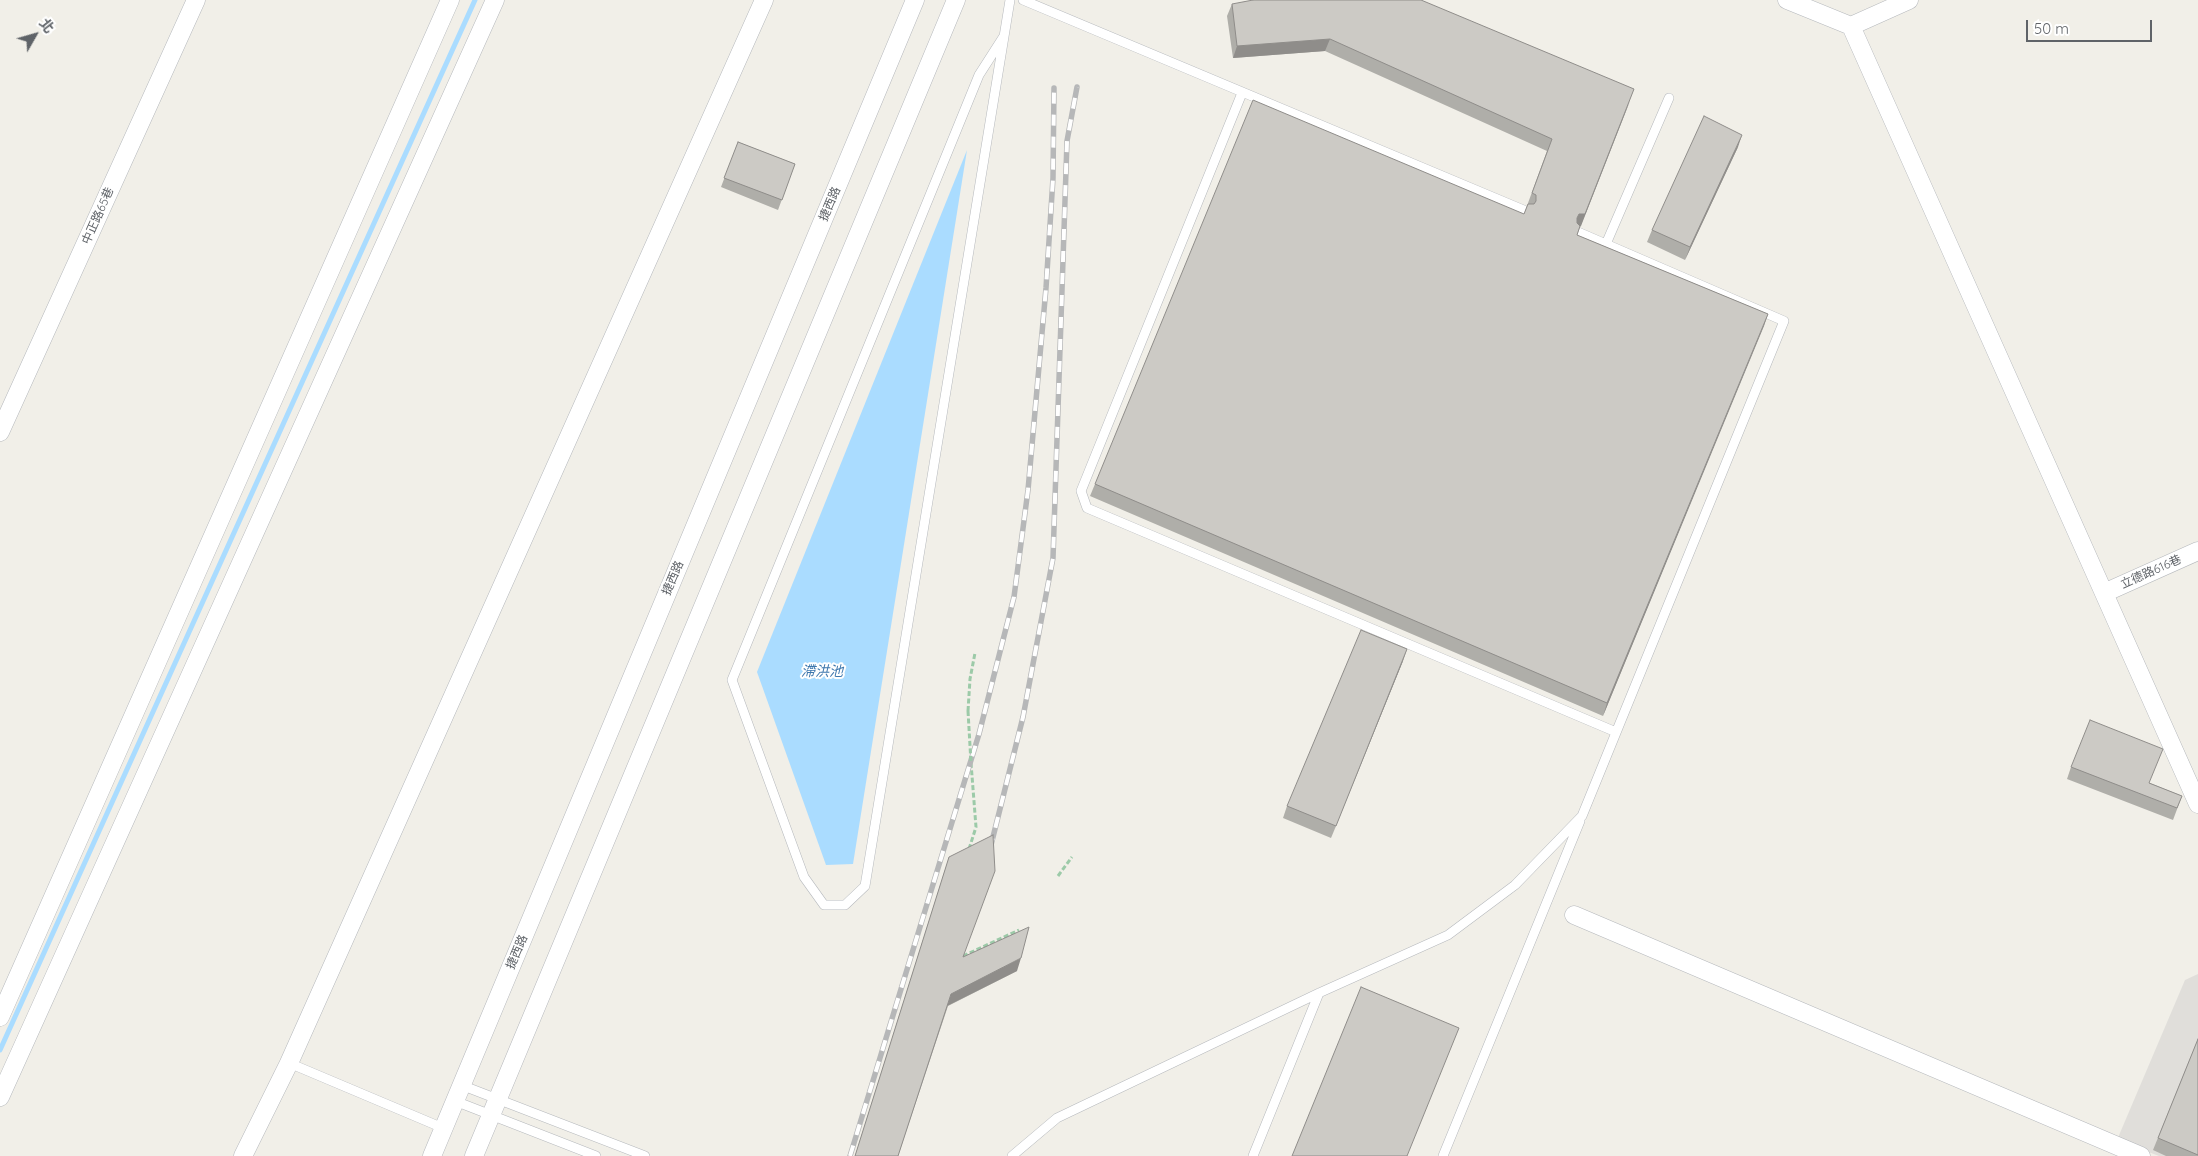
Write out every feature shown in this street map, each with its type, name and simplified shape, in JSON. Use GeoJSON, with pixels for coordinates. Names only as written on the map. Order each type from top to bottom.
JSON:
{"type":"FeatureCollection","features":[{"type":"Feature","properties":{"kind":"street","name":"中正路65巷"},"geometry":{"type":"LineString","coordinates":[[0,432],[196,0]]}},
{"type":"Feature","properties":{"kind":"street"},"geometry":{"type":"LineString","coordinates":[[0,1017],[450,0]]}},
{"type":"Feature","properties":{"kind":"street"},"geometry":{"type":"LineString","coordinates":[[0,1097],[496,0]]}},
{"type":"Feature","properties":{"kind":"street"},"geometry":{"type":"LineString","coordinates":[[243,1156],[289,1063],[764,0]]}},
{"type":"Feature","properties":{"kind":"street","name":"捷西路"},"geometry":{"type":"LineString","coordinates":[[432,1156],[915,0]]}},
{"type":"Feature","properties":{"kind":"street"},"geometry":{"type":"LineString","coordinates":[[474,1156],[956,0]]}},
{"type":"Feature","properties":{"kind":"street"},"geometry":{"type":"LineString","coordinates":[[1787,0],[1850,26],[2198,804]]}},
{"type":"Feature","properties":{"kind":"street"},"geometry":{"type":"LineString","coordinates":[[1850,26],[1909,0]]}},
{"type":"Feature","properties":{"kind":"street","name":"立德路616巷"},"geometry":{"type":"LineString","coordinates":[[2104,593],[2198,551]]}},
{"type":"Feature","properties":{"kind":"street"},"geometry":{"type":"LineString","coordinates":[[1574,915],[2141,1156]]}},
{"type":"Feature","properties":{"kind":"lane"},"geometry":{"type":"LineString","coordinates":[[1004,36],[979,75],[732,680],[804,877],[824,905],[845,905],[864,886],[1010,0]]}},
{"type":"Feature","properties":{"kind":"lane"},"geometry":{"type":"LineString","coordinates":[[1023,0],[1526,210]]}},
{"type":"Feature","properties":{"kind":"lane"},"geometry":{"type":"LineString","coordinates":[[1242,93],[1080,492],[1087,508],[1616,732]]}},
{"type":"Feature","properties":{"kind":"lane"},"geometry":{"type":"LineString","coordinates":[[1606,244],[1669,98]]}},
{"type":"Feature","properties":{"kind":"lane"},"geometry":{"type":"LineString","coordinates":[[1442,1156],[1784,321],[1578,232]]}},
{"type":"Feature","properties":{"kind":"lane"},"geometry":{"type":"LineString","coordinates":[[1012,1156],[1056,1118],[1320,993],[1448,935],[1515,885],[1582,816]]}},
{"type":"Feature","properties":{"kind":"lane"},"geometry":{"type":"LineString","coordinates":[[1253,1156],[1320,993]]}},
{"type":"Feature","properties":{"kind":"lane"},"geometry":{"type":"LineString","coordinates":[[289,1063],[443,1128]]}},
{"type":"Feature","properties":{"kind":"lane"},"geometry":{"type":"LineString","coordinates":[[458,1093],[645,1156]]}},
{"type":"Feature","properties":{"kind":"lane"},"geometry":{"type":"LineString","coordinates":[[458,1093],[494,1106],[596,1156]]}},
{"type":"Feature","properties":{"kind":"path"},"geometry":{"type":"LineString","coordinates":[[967,854],[976,828],[968,711],[970,679],[975,653]]}},
{"type":"Feature","properties":{"kind":"path"},"geometry":{"type":"LineString","coordinates":[[1058,876],[1072,857]]}},
{"type":"Feature","properties":{"kind":"path"},"geometry":{"type":"LineString","coordinates":[[955,959],[1019,930]]}},
{"type":"Feature","properties":{"kind":"shaded area"},"geometry":{"type":"Polygon","coordinates":[[[2198,974],[2198,1156],[2159,1156],[2117,1140],[2185,980],[2198,974]]]}},
{"type":"Feature","properties":{"kind":"water","name":"滯洪池"},"geometry":{"type":"Polygon","coordinates":[[[967,150],[853,864],[826,865],[757,672],[967,150]]]}},
{"type":"Feature","properties":{"kind":"building"},"geometry":{"type":"Polygon","coordinates":[[[1253,0],[1421,0],[1634,89],[1585,214],[1579,214],[1577,218],[1577,223],[1580,226],[1577,235],[1768,314],[1607,703],[1095,484],[1253,100],[1524,214],[1528,204],[1534,204],[1536,201],[1536,195],[1532,193],[1552,139],[1330,39],[1237,46],[1232,4],[1253,0]]]}},
{"type":"Feature","properties":{"kind":"building"},"geometry":{"type":"Polygon","coordinates":[[[1704,116],[1742,135],[1690,247],[1652,230],[1704,116]]]}},
{"type":"Feature","properties":{"kind":"building"},"geometry":{"type":"Polygon","coordinates":[[[738,142],[795,164],[782,200],[724,178],[738,142]]]}},
{"type":"Feature","properties":{"kind":"building"},"geometry":{"type":"Polygon","coordinates":[[[1361,630],[1407,649],[1336,826],[1287,806],[1361,630]]]}},
{"type":"Feature","properties":{"kind":"building"},"geometry":{"type":"Polygon","coordinates":[[[2090,720],[2163,749],[2149,783],[2182,796],[2177,808],[2071,767],[2090,720]]]}},
{"type":"Feature","properties":{"kind":"building"},"geometry":{"type":"Polygon","coordinates":[[[993,835],[995,871],[963,957],[1029,927],[1021,958],[951,994],[898,1156],[855,1156],[949,857],[993,835]]]}},
{"type":"Feature","properties":{"kind":"building"},"geometry":{"type":"Polygon","coordinates":[[[1361,987],[1459,1028],[1407,1156],[1292,1156],[1361,987]]]}},
{"type":"Feature","properties":{"kind":"building"},"geometry":{"type":"Polygon","coordinates":[[[2198,1039],[2198,1155],[2158,1138],[2198,1039]]]}},
{"type":"Feature","properties":{"kind":"waterway"},"geometry":{"type":"LineString","coordinates":[[0,1050],[475,0]]}},
{"type":"Feature","properties":{"kind":"railway"},"geometry":{"type":"LineString","coordinates":[[990,849],[1023,717],[1053,558],[1067,141],[1077,87]]}},
{"type":"Feature","properties":{"kind":"railway"},"geometry":{"type":"LineString","coordinates":[[850,1156],[979,734],[1014,597],[1028,490],[1046,288],[1053,178],[1054,88]]}}]}
